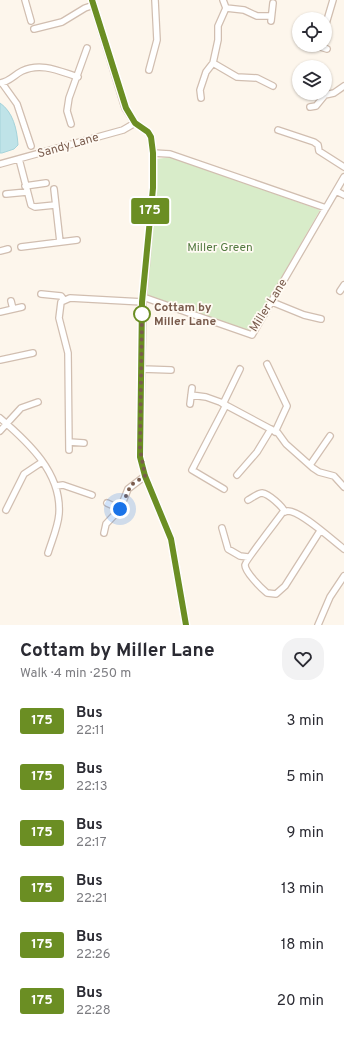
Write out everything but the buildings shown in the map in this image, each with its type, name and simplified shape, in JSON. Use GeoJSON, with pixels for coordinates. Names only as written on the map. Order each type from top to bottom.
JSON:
{"type":"FeatureCollection","features":[{"type":"Feature","properties":{"kind":"street"},"geometry":{"type":"LineString","coordinates":[[25,0],[31,21]]}},
{"type":"Feature","properties":{"kind":"street"},"geometry":{"type":"LineString","coordinates":[[148,70],[157,40],[155,0]]}},
{"type":"Feature","properties":{"kind":"street"},"geometry":{"type":"LineString","coordinates":[[201,98],[200,90],[206,72],[213,63],[218,40],[217,31],[226,8],[223,0]]}},
{"type":"Feature","properties":{"kind":"street"},"geometry":{"type":"LineString","coordinates":[[329,12],[333,0]]}},
{"type":"Feature","properties":{"kind":"street"},"geometry":{"type":"LineString","coordinates":[[34,29],[62,22],[93,2],[117,85],[126,108],[135,123],[148,132],[151,137],[153,153],[153,188],[143,299],[140,449],[145,476],[171,539],[186,625]]}},
{"type":"Feature","properties":{"kind":"street"},"geometry":{"type":"LineString","coordinates":[[226,8],[244,10],[257,16],[271,18],[273,3]]}},
{"type":"Feature","properties":{"kind":"street"},"geometry":{"type":"LineString","coordinates":[[71,124],[67,111],[68,105],[87,48]]}},
{"type":"Feature","properties":{"kind":"street"},"geometry":{"type":"LineString","coordinates":[[213,63],[237,77],[257,78],[273,86]]}},
{"type":"Feature","properties":{"kind":"street"},"geometry":{"type":"LineString","coordinates":[[31,146],[17,104],[1,83],[21,72],[36,67],[50,68],[78,77]]}},
{"type":"Feature","properties":{"kind":"street"},"geometry":{"type":"LineString","coordinates":[[310,107],[316,106],[325,95],[334,93],[344,86]]}},
{"type":"Feature","properties":{"kind":"street","name":"Sandy Lane"},"geometry":{"type":"LineString","coordinates":[[0,164],[123,130],[135,123]]}},
{"type":"Feature","properties":{"kind":"street"},"geometry":{"type":"LineString","coordinates":[[278,130],[314,142],[318,145],[319,151],[344,167]]}},
{"type":"Feature","properties":{"kind":"street"},"geometry":{"type":"LineString","coordinates":[[153,153],[177,157],[326,208]]}},
{"type":"Feature","properties":{"kind":"street"},"geometry":{"type":"LineString","coordinates":[[19,158],[31,205],[35,207],[55,205]]}},
{"type":"Feature","properties":{"kind":"street","name":"Miller Lane"},"geometry":{"type":"LineString","coordinates":[[143,299],[248,335],[252,335],[344,177]]}},
{"type":"Feature","properties":{"kind":"street"},"geometry":{"type":"LineString","coordinates":[[6,194],[46,183]]}},
{"type":"Feature","properties":{"kind":"street"},"geometry":{"type":"LineString","coordinates":[[54,189],[60,242]]}},
{"type":"Feature","properties":{"kind":"street"},"geometry":{"type":"LineString","coordinates":[[336,191],[344,196]]}},
{"type":"Feature","properties":{"kind":"street"},"geometry":{"type":"LineString","coordinates":[[21,247],[77,240]]}},
{"type":"Feature","properties":{"kind":"street"},"geometry":{"type":"LineString","coordinates":[[0,251],[8,249]]}},
{"type":"Feature","properties":{"kind":"street"},"geometry":{"type":"LineString","coordinates":[[340,291],[344,285]]}},
{"type":"Feature","properties":{"kind":"street"},"geometry":{"type":"LineString","coordinates":[[41,294],[61,296],[64,300]]}},
{"type":"Feature","properties":{"kind":"street"},"geometry":{"type":"LineString","coordinates":[[69,450],[68,353],[59,318],[61,302],[70,298],[143,299]]}},
{"type":"Feature","properties":{"kind":"street"},"geometry":{"type":"LineString","coordinates":[[11,301],[14,310]]}},
{"type":"Feature","properties":{"kind":"street"},"geometry":{"type":"LineString","coordinates":[[272,302],[304,315],[321,319]]}},
{"type":"Feature","properties":{"kind":"street"},"geometry":{"type":"LineString","coordinates":[[0,312],[22,307]]}},
{"type":"Feature","properties":{"kind":"street"},"geometry":{"type":"LineString","coordinates":[[0,360],[33,353]]}},
{"type":"Feature","properties":{"kind":"street"},"geometry":{"type":"LineString","coordinates":[[237,475],[257,452],[273,430],[287,406],[267,364]]}},
{"type":"Feature","properties":{"kind":"street"},"geometry":{"type":"LineString","coordinates":[[142,369],[171,370]]}},
{"type":"Feature","properties":{"kind":"street"},"geometry":{"type":"LineString","coordinates":[[224,489],[192,470],[240,369]]}},
{"type":"Feature","properties":{"kind":"street"},"geometry":{"type":"LineString","coordinates":[[190,404],[192,388]]}},
{"type":"Feature","properties":{"kind":"street"},"geometry":{"type":"LineString","coordinates":[[191,395],[206,397],[273,430],[310,465],[319,472],[338,478],[344,487]]}},
{"type":"Feature","properties":{"kind":"street"},"geometry":{"type":"LineString","coordinates":[[0,431],[21,408],[38,402]]}},
{"type":"Feature","properties":{"kind":"street"},"geometry":{"type":"LineString","coordinates":[[0,418],[25,440],[42,462],[56,486],[59,514],[48,553]]}},
{"type":"Feature","properties":{"kind":"street"},"geometry":{"type":"LineString","coordinates":[[310,465],[330,436]]}},
{"type":"Feature","properties":{"kind":"street"},"geometry":{"type":"LineString","coordinates":[[69,442],[84,443]]}},
{"type":"Feature","properties":{"kind":"street"},"geometry":{"type":"LineString","coordinates":[[6,510],[24,474],[42,462]]}},
{"type":"Feature","properties":{"kind":"street"},"geometry":{"type":"LineString","coordinates":[[104,533],[106,524],[120,509],[131,485],[145,476]]}},
{"type":"Feature","properties":{"kind":"street"},"geometry":{"type":"LineString","coordinates":[[56,486],[63,485],[92,495]]}},
{"type":"Feature","properties":{"kind":"street"},"geometry":{"type":"LineString","coordinates":[[248,500],[260,494],[265,494],[281,506],[285,512]]}},
{"type":"Feature","properties":{"kind":"street"},"geometry":{"type":"LineString","coordinates":[[107,503],[120,509]]}},
{"type":"Feature","properties":{"kind":"street"},"geometry":{"type":"LineString","coordinates":[[320,531],[285,586],[276,594],[267,593],[247,572],[245,563],[248,557],[258,547],[285,512],[291,511],[320,531],[344,550]]}},
{"type":"Feature","properties":{"kind":"street"},"geometry":{"type":"LineString","coordinates":[[222,528],[228,550],[234,554],[248,557]]}},
{"type":"Feature","properties":{"kind":"street"},"geometry":{"type":"LineString","coordinates":[[318,625],[330,597],[344,576]]}},
{"type":"Feature","properties":{"kind":"green space","name":"Miller Green"},"geometry":{"type":"Polygon","coordinates":[[[171,157],[320,210],[253,327],[248,331],[148,295],[157,159],[171,157]]]}},
{"type":"Feature","properties":{"kind":"water"},"geometry":{"type":"Polygon","coordinates":[[[0,103],[8,111],[14,121],[18,145],[14,149],[2,153],[0,153],[0,103]]]}},
{"type":"Feature","properties":{"kind":"bus line","name":"175"},"geometry":{"type":"LineString","coordinates":[[92,0],[110,56],[117,85],[126,108],[130,117],[135,123],[148,132],[153,145],[153,188],[142,302],[140,457],[145,476],[171,539],[186,625]]}},
{"type":"Feature","properties":{"kind":"place","name":"Cottam by Miller Lane"},"geometry":{"type":"Point","coordinates":[142,314]}},
{"type":"Feature","properties":{"kind":"route"},"geometry":{"type":"LineString","coordinates":[[120,509],[131,485],[145,476],[140,457],[142,314]]}}]}
